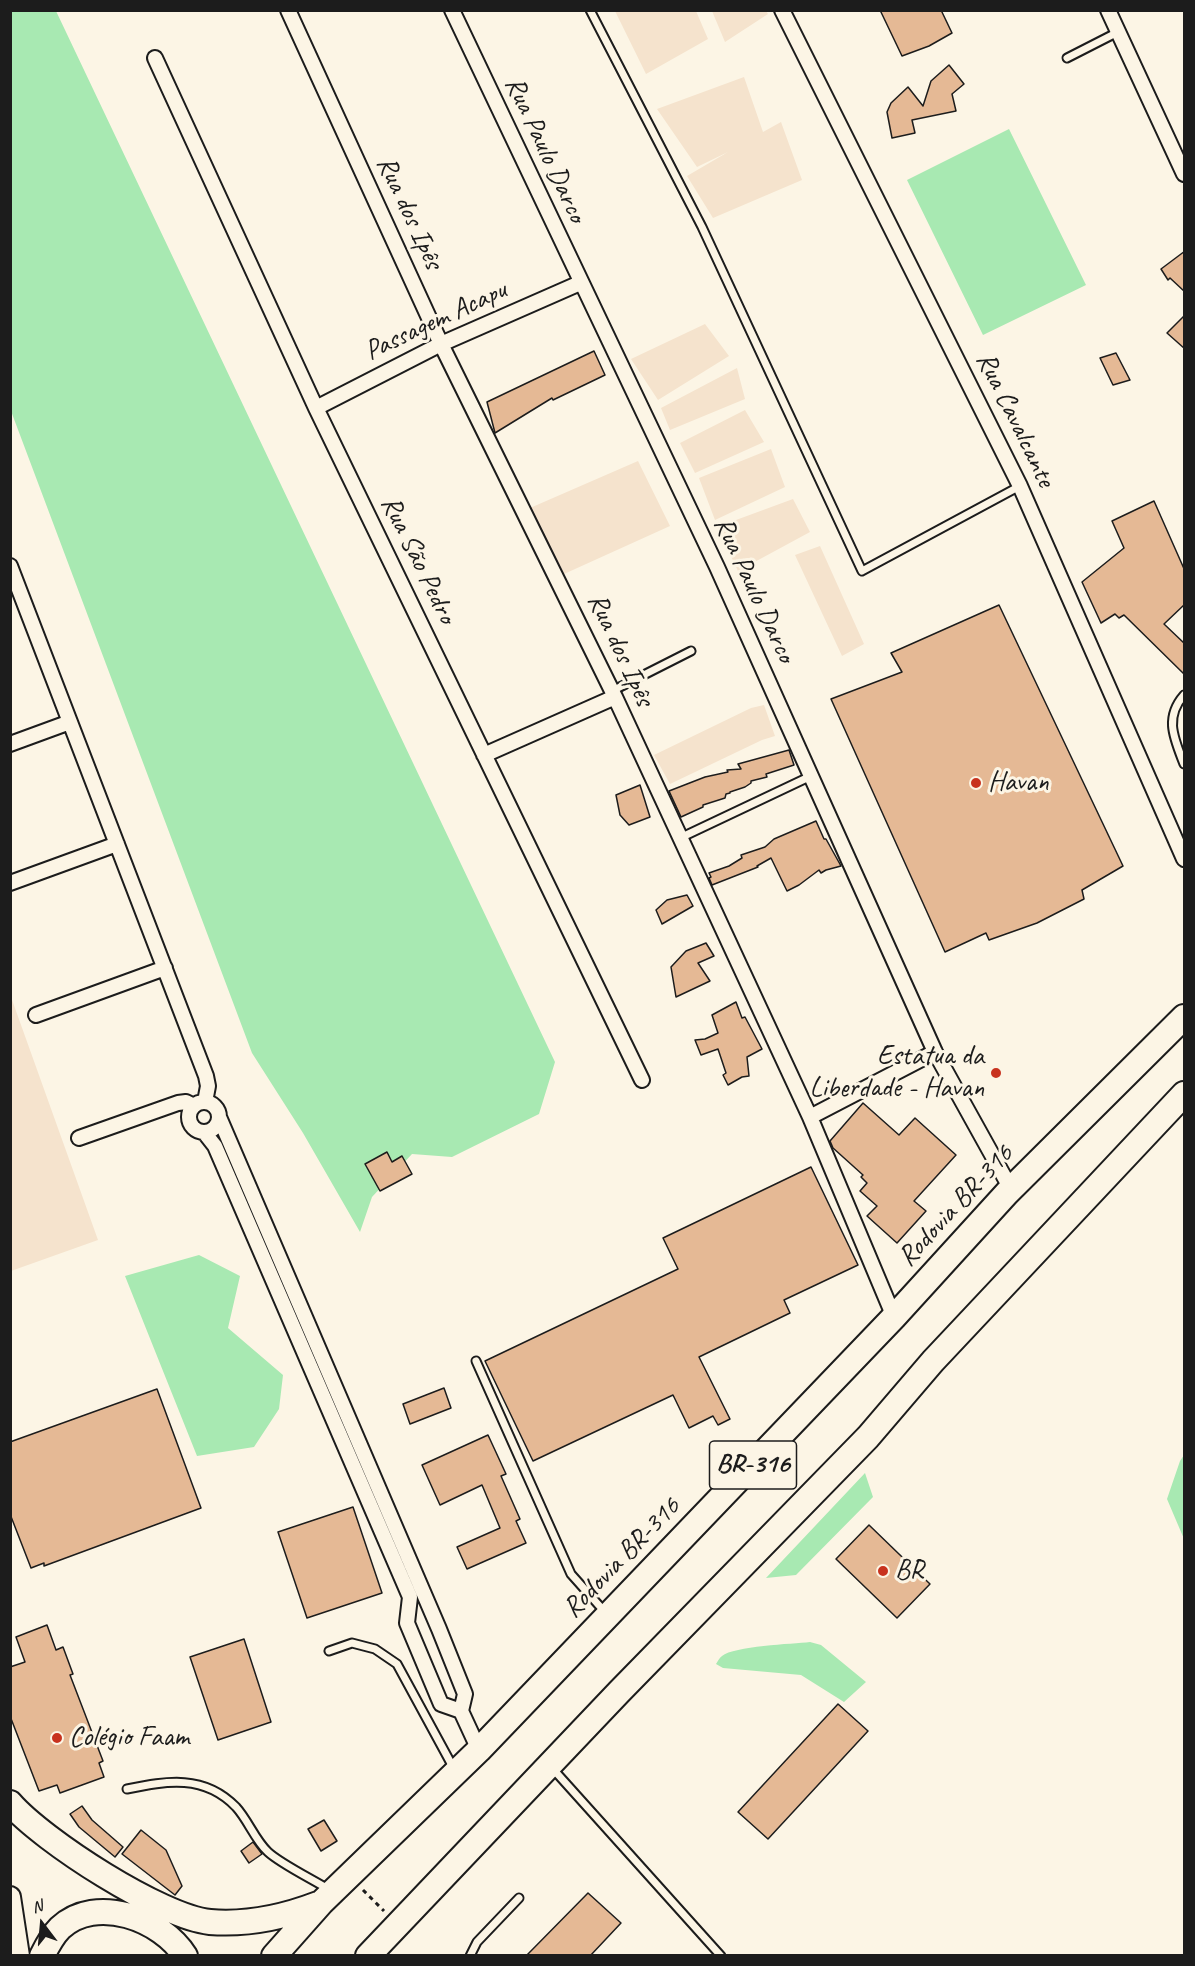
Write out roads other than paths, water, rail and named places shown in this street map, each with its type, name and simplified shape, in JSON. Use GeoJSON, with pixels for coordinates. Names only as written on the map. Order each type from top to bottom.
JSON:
{"type":"FeatureCollection","features":[{"type":"Feature","properties":{"kind":"highway","name":"Rodovia BR-316"},"geometry":{"type":"LineString","coordinates":[[274,1956],[334,1890],[479,1750],[608,1616],[894,1317],[1011,1189],[1185,1017]]}},
{"type":"Feature","properties":{"kind":"highway","name":"BR-316"},"geometry":{"type":"LineString","coordinates":[[368,1956],[549,1765],[868,1437],[933,1361],[1185,1094]]}},
{"type":"Feature","properties":{"kind":"highway"},"geometry":{"type":"LineString","coordinates":[[10,1803],[63,1848],[120,1883],[172,1912],[208,1922],[236,1922],[287,1915],[334,1890]]}},
{"type":"Feature","properties":{"kind":"highway"},"geometry":{"type":"LineString","coordinates":[[42,1956],[60,1928],[79,1917],[94,1912],[124,1915],[146,1923],[178,1944],[185,1956]]}},
{"type":"Feature","properties":{"kind":"main road"},"geometry":{"type":"LineString","coordinates":[[10,1898],[19,1956]]}},
{"type":"Feature","properties":{"kind":"street","name":"Rua dos Ipês"},"geometry":{"type":"LineString","coordinates":[[288,10],[441,344],[613,694],[810,1117],[894,1317]]}},
{"type":"Feature","properties":{"kind":"street","name":"Rua Paulo Darco"},"geometry":{"type":"LineString","coordinates":[[452,10],[717,567],[935,1052],[1011,1189]]}},
{"type":"Feature","properties":{"kind":"street","name":"Rua Cavalcante"},"geometry":{"type":"LineString","coordinates":[[782,10],[1020,486],[1185,859]]}},
{"type":"Feature","properties":{"kind":"street"},"geometry":{"type":"LineString","coordinates":[[1108,10],[1185,174]]}},
{"type":"Feature","properties":{"kind":"street","name":"Rua São Pedro"},"geometry":{"type":"LineString","coordinates":[[155,58],[316,408],[642,1080]]}},
{"type":"Feature","properties":{"kind":"street","name":"Passagem Acapu"},"geometry":{"type":"LineString","coordinates":[[316,408],[441,344],[580,283]]}},
{"type":"Feature","properties":{"kind":"street"},"geometry":{"type":"LineString","coordinates":[[10,566],[17,601],[70,722],[206,1076],[208,1086],[199,1104],[191,1111],[190,1122],[198,1131],[204,1132],[215,1128],[219,1117]]}},
{"type":"Feature","properties":{"kind":"street"},"geometry":{"type":"LineString","coordinates":[[484,755],[613,694]]}},
{"type":"Feature","properties":{"kind":"street"},"geometry":{"type":"LineString","coordinates":[[10,744],[70,722]]}},
{"type":"Feature","properties":{"kind":"street"},"geometry":{"type":"LineString","coordinates":[[10,882],[117,844]]}},
{"type":"Feature","properties":{"kind":"street"},"geometry":{"type":"LineString","coordinates":[[36,1015],[165,968]]}},
{"type":"Feature","properties":{"kind":"street"},"geometry":{"type":"LineString","coordinates":[[810,1117],[935,1052]]}},
{"type":"Feature","properties":{"kind":"street"},"geometry":{"type":"LineString","coordinates":[[79,1138],[178,1103],[186,1102],[215,1107],[416,1594],[407,1623],[441,1704],[460,1711]]}},
{"type":"Feature","properties":{"kind":"street"},"geometry":{"type":"LineString","coordinates":[[204,1132],[215,1146],[416,1594],[453,1664],[465,1694],[460,1711],[479,1750]]}},
{"type":"Feature","properties":{"kind":"street"},"geometry":{"type":"LineString","coordinates":[[428,1674],[453,1664]]}},
{"type":"Feature","properties":{"kind":"lane"},"geometry":{"type":"LineString","coordinates":[[590,10],[702,227],[862,571],[1020,486]]}},
{"type":"Feature","properties":{"kind":"lane"},"geometry":{"type":"LineString","coordinates":[[1067,58],[1118,32]]}},
{"type":"Feature","properties":{"kind":"lane"},"geometry":{"type":"LineString","coordinates":[[613,694],[691,651]]}},
{"type":"Feature","properties":{"kind":"lane"},"geometry":{"type":"LineString","coordinates":[[1185,695],[1178,703],[1171,721],[1185,764]]}},
{"type":"Feature","properties":{"kind":"lane"},"geometry":{"type":"LineString","coordinates":[[680,838],[811,776]]}},
{"type":"Feature","properties":{"kind":"lane"},"geometry":{"type":"LineString","coordinates":[[476,1360],[571,1574],[608,1616]]}},
{"type":"Feature","properties":{"kind":"lane"},"geometry":{"type":"LineString","coordinates":[[329,1651],[352,1643],[375,1649],[397,1664],[456,1772]]}},
{"type":"Feature","properties":{"kind":"lane"},"geometry":{"type":"LineString","coordinates":[[549,1765],[721,1956]]}},
{"type":"Feature","properties":{"kind":"lane"},"geometry":{"type":"LineString","coordinates":[[127,1789],[156,1783],[189,1781],[213,1790],[236,1806],[268,1852],[334,1890]]}},
{"type":"Feature","properties":{"kind":"lane"},"geometry":{"type":"LineString","coordinates":[[470,1956],[477,1942],[519,1898]]}},
{"type":"Feature","properties":{"kind":"place","name":"Havan"},"geometry":{"type":"Point","coordinates":[976,783]}},
{"type":"Feature","properties":{"kind":"place","name":"Estatua da Liberdade - Havan"},"geometry":{"type":"Point","coordinates":[996,1073]}},
{"type":"Feature","properties":{"kind":"place","name":"BR"},"geometry":{"type":"Point","coordinates":[883,1571]}},
{"type":"Feature","properties":{"kind":"place","name":"Colégio Faam"},"geometry":{"type":"Point","coordinates":[57,1738]}}]}
